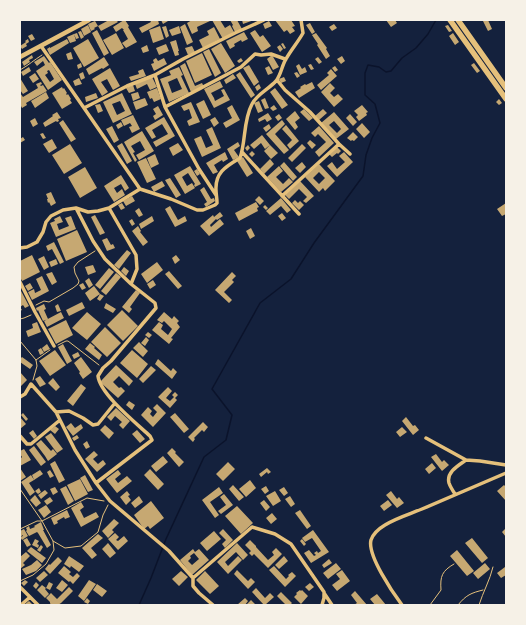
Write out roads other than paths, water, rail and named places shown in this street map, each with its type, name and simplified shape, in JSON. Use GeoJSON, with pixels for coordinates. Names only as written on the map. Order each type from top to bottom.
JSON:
{"type":"FeatureCollection","features":[{"type":"Feature","properties":{"kind":"main road"},"geometry":{"type":"LineString","coordinates":[[450,20],[506,99]]}},
{"type":"Feature","properties":{"kind":"main road"},"geometry":{"type":"LineString","coordinates":[[458,20],[506,88]]}},
{"type":"Feature","properties":{"kind":"street"},"geometry":{"type":"LineString","coordinates":[[20,57],[89,20]]}},
{"type":"Feature","properties":{"kind":"street"},"geometry":{"type":"LineString","coordinates":[[84,108],[127,86],[155,75],[264,20]]}},
{"type":"Feature","properties":{"kind":"street"},"geometry":{"type":"LineString","coordinates":[[40,46],[46,52],[140,189],[171,199],[200,211],[217,203],[216,182],[218,176],[225,168],[240,158],[248,115],[252,105],[261,94],[277,80],[286,59],[303,33],[301,20]]}},
{"type":"Feature","properties":{"kind":"street"},"geometry":{"type":"LineString","coordinates":[[165,107],[241,67],[255,54],[271,54],[286,59]]}},
{"type":"Feature","properties":{"kind":"street"},"geometry":{"type":"LineString","coordinates":[[155,75],[165,107],[198,169],[216,196]]}},
{"type":"Feature","properties":{"kind":"street"},"geometry":{"type":"LineString","coordinates":[[277,80],[285,90],[310,112],[350,154]]}},
{"type":"Feature","properties":{"kind":"street"},"geometry":{"type":"LineString","coordinates":[[282,196],[339,144]]}},
{"type":"Feature","properties":{"kind":"street"},"geometry":{"type":"LineString","coordinates":[[242,152],[300,214]]}},
{"type":"Feature","properties":{"kind":"street"},"geometry":{"type":"LineString","coordinates":[[20,248],[36,242],[43,232],[46,222],[52,216],[63,210],[76,208],[88,212],[109,208],[140,189]]}},
{"type":"Feature","properties":{"kind":"street"},"geometry":{"type":"LineString","coordinates":[[76,208],[93,241],[106,258],[131,284],[154,303],[156,308],[111,362],[103,368],[98,376],[101,386],[115,403],[150,436],[152,440],[96,483]]}},
{"type":"Feature","properties":{"kind":"street"},"geometry":{"type":"LineString","coordinates":[[109,208],[136,255],[137,269],[131,284]]}},
{"type":"Feature","properties":{"kind":"street"},"geometry":{"type":"LineString","coordinates":[[20,282],[54,346]]}},
{"type":"Feature","properties":{"kind":"street"},"geometry":{"type":"LineString","coordinates":[[20,397],[31,384],[56,412],[75,450],[96,483],[110,501],[169,551],[193,578],[193,586],[214,605]]}},
{"type":"Feature","properties":{"kind":"street"},"geometry":{"type":"LineString","coordinates":[[56,412],[69,411],[94,425],[98,424],[115,403]]}},
{"type":"Feature","properties":{"kind":"street"},"geometry":{"type":"LineString","coordinates":[[20,436],[27,444],[32,444],[60,420]]}},
{"type":"Feature","properties":{"kind":"street"},"geometry":{"type":"LineString","coordinates":[[426,438],[466,460],[506,465]]}},
{"type":"Feature","properties":{"kind":"street"},"geometry":{"type":"LineString","coordinates":[[455,494],[448,482],[449,477],[451,472],[466,460]]}},
{"type":"Feature","properties":{"kind":"street"},"geometry":{"type":"LineString","coordinates":[[402,605],[388,584],[374,558],[371,549],[371,540],[375,533],[385,525],[506,473]]}},
{"type":"Feature","properties":{"kind":"street"},"geometry":{"type":"LineString","coordinates":[[193,578],[252,527],[275,534],[291,544],[332,605]]}},
{"type":"Feature","properties":{"kind":"street"},"geometry":{"type":"LineString","coordinates":[[20,587],[38,605]]}},
{"type":"Feature","properties":{"kind":"street"},"geometry":{"type":"LineString","coordinates":[[322,605],[324,592]]}},
{"type":"Feature","properties":{"kind":"street"},"geometry":{"type":"LineString","coordinates":[[21,605],[30,597]]}},
{"type":"Feature","properties":{"kind":"waterway"},"geometry":{"type":"LineString","coordinates":[[139,605],[166,539],[204,457],[226,440],[232,415],[212,389],[260,303],[291,279],[314,243],[363,176],[366,155],[372,138],[380,123],[375,104],[365,95],[365,73],[368,65],[379,67],[386,72],[391,71],[402,58],[416,48],[428,34],[436,20]]}}]}
